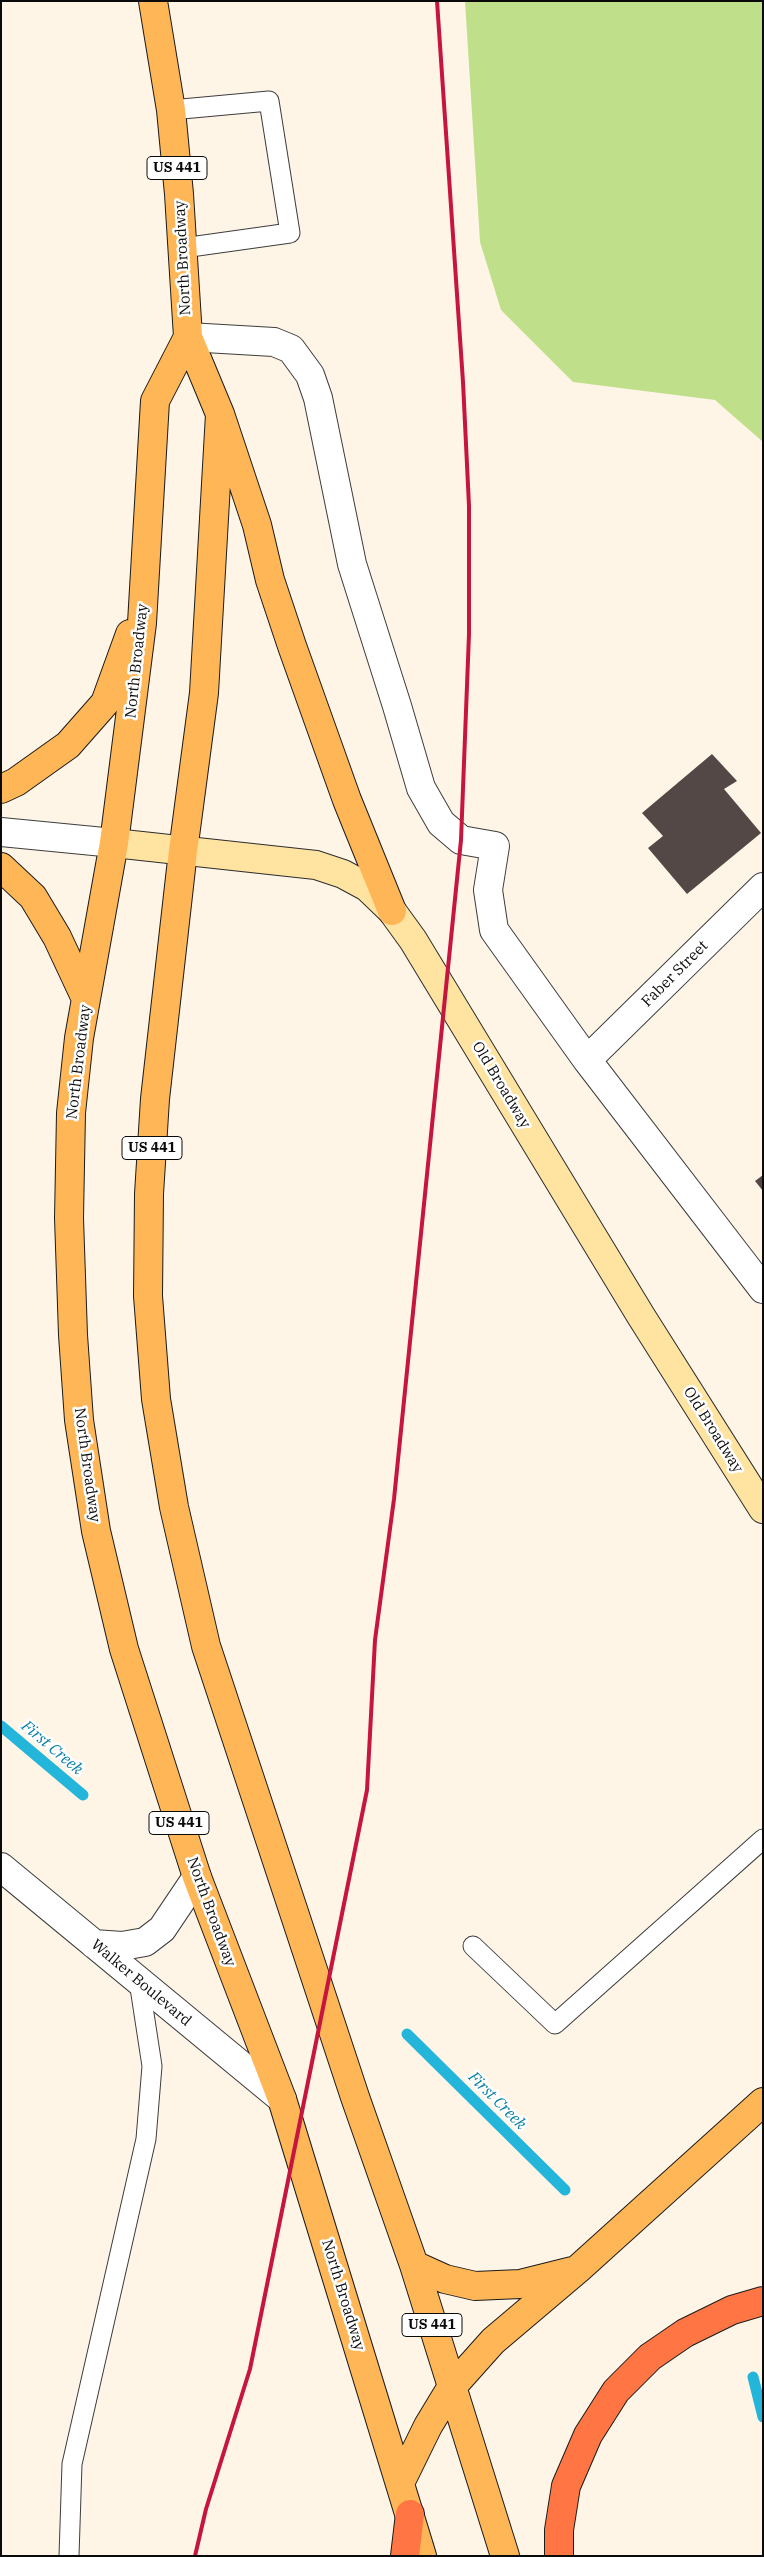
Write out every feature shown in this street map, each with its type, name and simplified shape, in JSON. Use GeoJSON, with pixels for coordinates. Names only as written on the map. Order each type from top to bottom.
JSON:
{"type":"FeatureCollection","features":[{"type":"Feature","properties":{"kind":"highway"},"geometry":{"type":"LineString","coordinates":[[560,2556],[559,2530],[566,2486],[588,2435],[616,2391],[650,2357],[685,2333],[732,2310],[763,2301]]}},
{"type":"Feature","properties":{"kind":"highway"},"geometry":{"type":"LineString","coordinates":[[405,2556],[410,2514]]}},
{"type":"Feature","properties":{"kind":"main road","name":"North Broadway"},"geometry":{"type":"LineString","coordinates":[[153,1],[171,110],[183,248],[188,337],[220,414],[204,693],[183,851],[155,1099],[149,1194],[148,1296],[156,1399],[174,1507],[206,1646],[278,1868],[414,2265],[505,2556]]}},
{"type":"Feature","properties":{"kind":"main road","name":"North Broadway"},"geometry":{"type":"LineString","coordinates":[[188,337],[155,401],[144,597],[114,843],[86,999],[71,1113],[70,1247],[73,1335],[79,1420],[100,1549],[124,1649],[197,1877],[282,2099],[401,2481],[422,2556]]}},
{"type":"Feature","properties":{"kind":"main road"},"geometry":{"type":"LineString","coordinates":[[220,414],[258,525],[270,580],[292,646],[347,800],[392,911]]}},
{"type":"Feature","properties":{"kind":"main road"},"geometry":{"type":"LineString","coordinates":[[1,789],[16,782],[68,745],[104,703],[144,597]]}},
{"type":"Feature","properties":{"kind":"main road","name":"Old Broadway"},"geometry":{"type":"LineString","coordinates":[[114,843],[316,866],[343,874],[367,887],[392,911],[413,940],[635,1307],[763,1509]]}},
{"type":"Feature","properties":{"kind":"main road"},"geometry":{"type":"LineString","coordinates":[[1,867],[33,897],[58,937],[86,999]]}},
{"type":"Feature","properties":{"kind":"main road"},"geometry":{"type":"LineString","coordinates":[[401,2481],[428,2426],[451,2388],[493,2341],[578,2269],[763,2102]]}},
{"type":"Feature","properties":{"kind":"main road"},"geometry":{"type":"LineString","coordinates":[[414,2265],[444,2279],[475,2286],[520,2284],[578,2269]]}},
{"type":"Feature","properties":{"kind":"street"},"geometry":{"type":"LineString","coordinates":[[188,337],[274,342],[291,349],[310,375],[318,398],[352,564],[398,706],[420,788],[441,824],[461,840],[495,846],[488,890],[494,930],[587,1060],[763,1289]]}},
{"type":"Feature","properties":{"kind":"street"},"geometry":{"type":"LineString","coordinates":[[1,832],[114,843]]}},
{"type":"Feature","properties":{"kind":"street","name":"Faber Street"},"geometry":{"type":"LineString","coordinates":[[587,1060],[763,887]]}},
{"type":"Feature","properties":{"kind":"street","name":"Walker Boulevard"},"geometry":{"type":"LineString","coordinates":[[1,1867],[282,2099]]}},
{"type":"Feature","properties":{"kind":"street"},"geometry":{"type":"LineString","coordinates":[[94,1944],[122,1946],[145,1942],[162,1929],[197,1877]]}},
{"type":"Feature","properties":{"kind":"lane"},"geometry":{"type":"LineString","coordinates":[[171,110],[269,102],[290,233],[183,248]]}},
{"type":"Feature","properties":{"kind":"lane"},"geometry":{"type":"LineString","coordinates":[[473,1946],[555,2024],[763,1839]]}},
{"type":"Feature","properties":{"kind":"lane"},"geometry":{"type":"LineString","coordinates":[[69,2556],[72,2464],[146,2139],[152,2066],[139,1981]]}},
{"type":"Feature","properties":{"kind":"green space"},"geometry":{"type":"Polygon","coordinates":[[[465,1],[763,1],[763,442],[715,400],[573,382],[501,310],[480,242],[465,1]]]}},
{"type":"Feature","properties":{"kind":"building"},"geometry":{"type":"Polygon","coordinates":[[[712,754],[737,781],[724,789],[761,833],[687,894],[648,848],[663,836],[642,813],[712,754]]]}},
{"type":"Feature","properties":{"kind":"building"},"geometry":{"type":"Polygon","coordinates":[[[763,1175],[763,1191],[755,1181],[763,1175]]]}},
{"type":"Feature","properties":{"kind":"waterway","name":"First Creek"},"geometry":{"type":"LineString","coordinates":[[1,1726],[83,1795]]}},
{"type":"Feature","properties":{"kind":"waterway","name":"First Creek"},"geometry":{"type":"LineString","coordinates":[[407,2034],[565,2190]]}},
{"type":"Feature","properties":{"kind":"waterway","name":"First Creek"},"geometry":{"type":"LineString","coordinates":[[753,2377],[763,2417]]}},
{"type":"Feature","properties":{"kind":"railway"},"geometry":{"type":"LineString","coordinates":[[195,2556],[206,2509],[250,2369],[367,1790],[375,1640],[394,1499],[461,840],[469,634],[469,506],[463,382],[437,1]]}}]}
